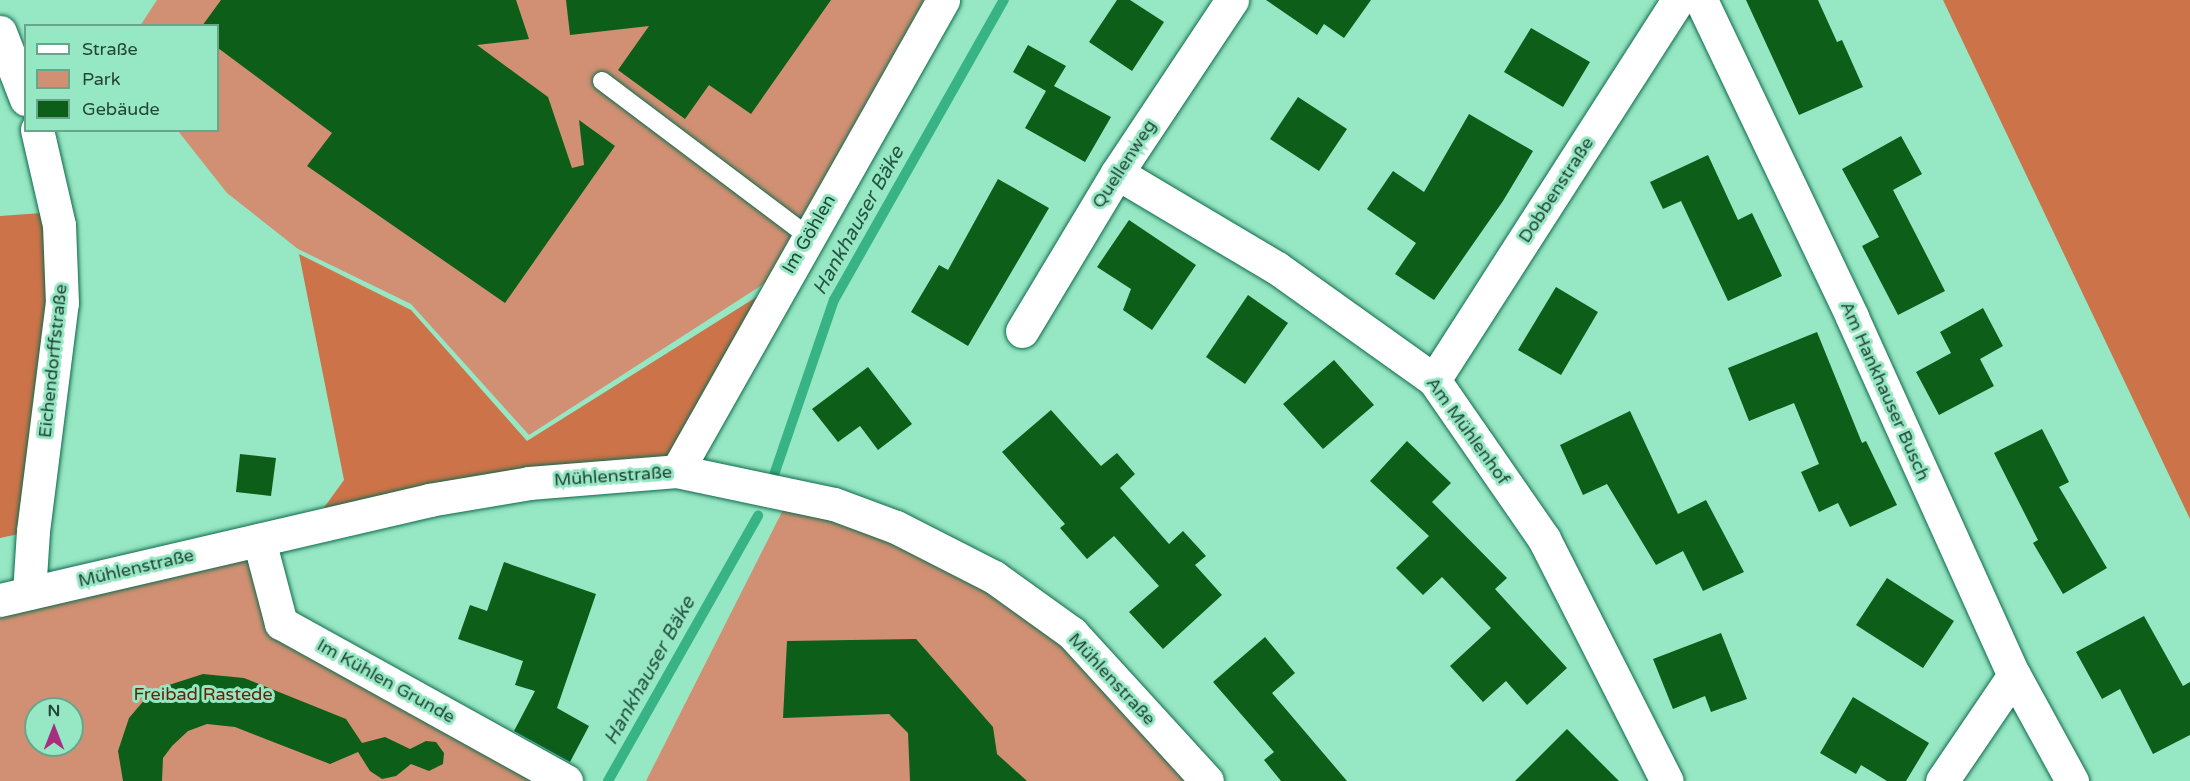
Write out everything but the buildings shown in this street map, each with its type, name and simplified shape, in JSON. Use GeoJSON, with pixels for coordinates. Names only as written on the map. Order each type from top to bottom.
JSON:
{"type":"FeatureCollection","features":[{"type":"Feature","properties":{"kind":"street","name":"Im Göhlen"},"geometry":{"type":"LineString","coordinates":[[677,471],[943,0]]}},
{"type":"Feature","properties":{"kind":"street","name":"Quellenweg"},"geometry":{"type":"LineString","coordinates":[[1022,331],[1117,174],[1232,0]]}},
{"type":"Feature","properties":{"kind":"street","name":"Dobbenstraße"},"geometry":{"type":"LineString","coordinates":[[1434,380],[1678,0]]}},
{"type":"Feature","properties":{"kind":"street","name":"Am Hankhauser Busch"},"geometry":{"type":"LineString","coordinates":[[1701,0],[1852,317],[2014,675],[2072,781]]}},
{"type":"Feature","properties":{"kind":"street"},"geometry":{"type":"LineString","coordinates":[[0,32],[24,94]]}},
{"type":"Feature","properties":{"kind":"street","name":"Eichendorffstraße"},"geometry":{"type":"LineString","coordinates":[[15,597],[33,531],[62,303],[58,225],[37,132]]}},
{"type":"Feature","properties":{"kind":"street","name":"Am Mühlenhof"},"geometry":{"type":"LineString","coordinates":[[1117,174],[1277,268],[1434,380],[1544,539],[1667,781]]}},
{"type":"Feature","properties":{"kind":"street","name":"Mühlenstraße"},"geometry":{"type":"LineString","coordinates":[[15,597],[429,500],[529,483],[677,471],[844,507],[949,551],[994,577],[1072,633],[1207,781]]}},
{"type":"Feature","properties":{"kind":"street","name":"Im Kühlen Grunde"},"geometry":{"type":"LineString","coordinates":[[259,540],[280,623],[566,781]]}},
{"type":"Feature","properties":{"kind":"street"},"geometry":{"type":"LineString","coordinates":[[1942,781],[2014,675]]}},
{"type":"Feature","properties":{"kind":"lane"},"geometry":{"type":"LineString","coordinates":[[602,81],[808,236]]}},
{"type":"Feature","properties":{"kind":"green space"},"geometry":{"type":"Polygon","coordinates":[[[157,0],[932,0],[773,278],[529,435],[411,304],[298,249],[227,193],[179,132],[219,132],[219,24],[141,24],[157,0]]]}},
{"type":"Feature","properties":{"kind":"green space"},"geometry":{"type":"Polygon","coordinates":[[[787,502],[994,577],[1207,781],[646,781],[787,502]]]}},
{"type":"Feature","properties":{"kind":"green space","name":"Freibad Rastede"},"geometry":{"type":"Polygon","coordinates":[[[254,546],[273,624],[551,781],[0,781],[0,605],[254,546]]]}},
{"type":"Feature","properties":{"kind":"shaded area"},"geometry":{"type":"Polygon","coordinates":[[[1943,0],[2190,0],[2190,519],[1943,0]]]}},
{"type":"Feature","properties":{"kind":"shaded area"},"geometry":{"type":"Polygon","coordinates":[[[56,212],[33,531],[0,538],[0,216],[56,212]]]}},
{"type":"Feature","properties":{"kind":"shaded area"},"geometry":{"type":"Polygon","coordinates":[[[299,254],[411,310],[527,441],[769,289],[673,462],[315,520],[344,480],[299,254]]]}},
{"type":"Feature","properties":{"kind":"waterway","name":"Hankhauser Bäke"},"geometry":{"type":"LineString","coordinates":[[775,472],[834,300],[1004,0]]}},
{"type":"Feature","properties":{"kind":"waterway","name":"Hankhauser Bäke"},"geometry":{"type":"LineString","coordinates":[[608,781],[758,516]]}}]}
